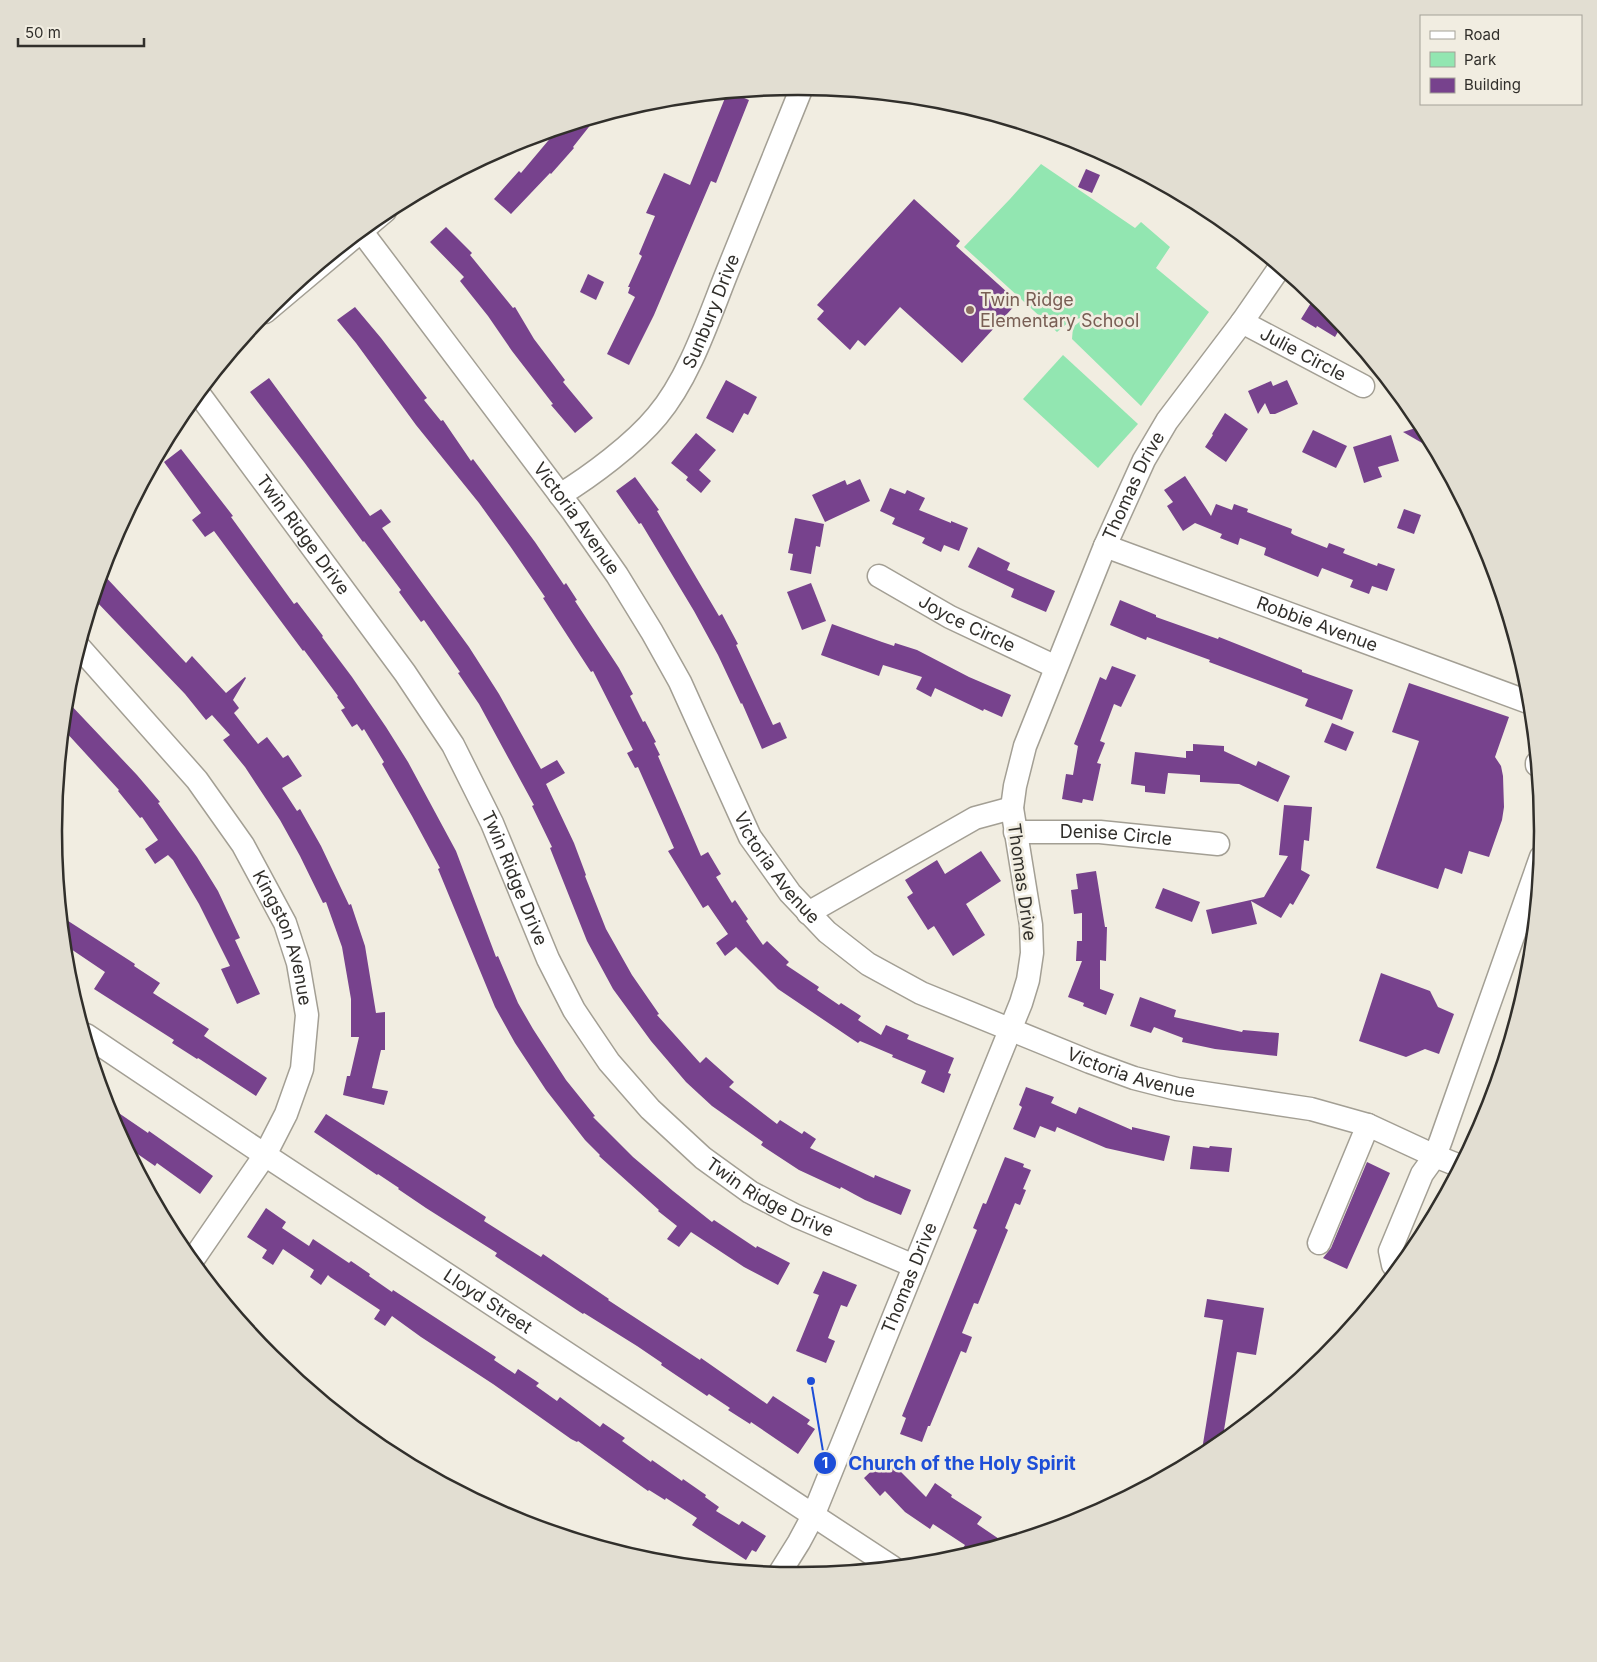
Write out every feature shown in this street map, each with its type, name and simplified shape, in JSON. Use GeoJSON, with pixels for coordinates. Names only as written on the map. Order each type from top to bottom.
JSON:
{"type":"FeatureCollection","features":[{"type":"Feature","properties":{"kind":"street","name":"Sunbury Drive"},"geometry":{"type":"LineString","coordinates":[[560,495],[639,435],[657,416],[670,398],[709,319],[799,95]]}},
{"type":"Feature","properties":{"kind":"street","name":"Victoria Avenue"},"geometry":{"type":"LineString","coordinates":[[365,236],[560,495],[617,575],[680,682],[750,837],[790,893],[808,913],[847,949],[893,979],[921,993],[1134,1078],[1177,1089],[1311,1109],[1368,1126],[1455,1164]]}},
{"type":"Feature","properties":{"kind":"street","name":"Thomas Drive"},"geometry":{"type":"LineString","coordinates":[[784,1566],[813,1516],[1021,1003],[1028,980],[1032,953],[1031,925],[1012,808],[1015,786],[1025,746],[1105,546],[1144,460],[1167,421],[1242,322],[1277,272]]}},
{"type":"Feature","properties":{"kind":"street","name":"Julie Circle"},"geometry":{"type":"LineString","coordinates":[[1242,322],[1363,386]]}},
{"type":"Feature","properties":{"kind":"street","name":"Twin Ridge Drive"},"geometry":{"type":"LineString","coordinates":[[203,400],[405,673],[453,745],[492,823],[548,960],[574,1010],[609,1062],[650,1109],[703,1158],[750,1192],[796,1216],[914,1266]]}},
{"type":"Feature","properties":{"kind":"street","name":"Robbie Avenue"},"geometry":{"type":"LineString","coordinates":[[1105,546],[1522,700]]}},
{"type":"Feature","properties":{"kind":"street","name":"Joyce Circle"},"geometry":{"type":"LineString","coordinates":[[879,576],[950,617],[1056,667]]}},
{"type":"Feature","properties":{"kind":"street","name":"Kingston Avenue"},"geometry":{"type":"LineString","coordinates":[[85,654],[197,780],[243,844],[285,923],[298,963],[307,1015],[302,1069],[286,1114],[265,1155],[197,1254]]}},
{"type":"Feature","properties":{"kind":"street"},"geometry":{"type":"LineString","coordinates":[[808,913],[974,818],[1012,808]]}},
{"type":"Feature","properties":{"kind":"street","name":"Denise Circle"},"geometry":{"type":"LineString","coordinates":[[1015,832],[1100,832],[1218,844]]}},
{"type":"Feature","properties":{"kind":"street"},"geometry":{"type":"LineString","coordinates":[[1393,1264],[1390,1251],[1422,1174],[1435,1156],[1533,880]]}},
{"type":"Feature","properties":{"kind":"street","name":"Lloyd Street"},"geometry":{"type":"LineString","coordinates":[[94,1040],[884,1562]]}},
{"type":"Feature","properties":{"kind":"street"},"geometry":{"type":"LineString","coordinates":[[1319,1243],[1368,1126]]}},
{"type":"Feature","properties":{"kind":"green space"},"geometry":{"type":"Polygon","coordinates":[[[1041,164],[1135,228],[1141,222],[1170,247],[1156,268],[1209,312],[1141,406],[1072,339],[1073,327],[1087,316],[1070,321],[1057,332],[964,247],[1041,164]]]}},
{"type":"Feature","properties":{"kind":"green space"},"geometry":{"type":"Polygon","coordinates":[[[1063,355],[1138,424],[1098,468],[1023,399],[1063,355]]]}},
{"type":"Feature","properties":{"kind":"building"},"geometry":{"type":"Polygon","coordinates":[[[743,98],[749,100],[716,183],[711,181],[654,315],[629,365],[607,354],[635,297],[628,293],[630,287],[628,287],[642,256],[639,254],[655,216],[646,213],[664,173],[690,185],[725,99],[743,98]]]}},
{"type":"Feature","properties":{"kind":"building"},"geometry":{"type":"Polygon","coordinates":[[[590,125],[574,148],[551,174],[511,214],[494,199],[519,171],[521,173],[550,139],[590,125]]]}},
{"type":"Feature","properties":{"kind":"building"},"geometry":{"type":"Polygon","coordinates":[[[1086,169],[1100,175],[1092,193],[1078,187],[1086,169]]]}},
{"type":"Feature","properties":{"kind":"building"},"geometry":{"type":"Polygon","coordinates":[[[914,199],[960,241],[956,246],[1018,302],[962,363],[900,307],[865,346],[858,340],[850,350],[817,319],[824,311],[817,305],[914,199]]]}},
{"type":"Feature","properties":{"kind":"building"},"geometry":{"type":"Polygon","coordinates":[[[446,227],[472,253],[470,255],[513,308],[515,307],[534,339],[565,380],[563,382],[593,418],[575,433],[551,405],[553,404],[460,281],[464,277],[430,242],[446,227]]]}},
{"type":"Feature","properties":{"kind":"building"},"geometry":{"type":"Polygon","coordinates":[[[588,274],[604,282],[596,300],[580,292],[588,274]]]}},
{"type":"Feature","properties":{"kind":"building"},"geometry":{"type":"Polygon","coordinates":[[[1311,303],[1338,331],[1335,337],[1301,319],[1311,303]]]}},
{"type":"Feature","properties":{"kind":"building"},"geometry":{"type":"Polygon","coordinates":[[[355,307],[427,398],[424,400],[441,421],[443,420],[471,461],[473,459],[535,542],[564,585],[566,583],[577,600],[575,601],[619,668],[633,694],[630,696],[656,742],[654,743],[660,755],[658,756],[701,856],[708,852],[721,874],[716,877],[732,903],[735,900],[748,919],[746,921],[763,945],[767,941],[789,962],[786,965],[819,987],[817,990],[839,1005],[841,1003],[861,1016],[858,1020],[881,1035],[886,1025],[909,1035],[907,1039],[954,1058],[948,1073],[951,1074],[944,1093],[921,1083],[926,1071],[860,1041],[858,1043],[778,989],[736,947],[725,956],[716,943],[728,934],[708,905],[703,908],[668,851],[674,848],[638,767],[635,768],[627,753],[633,750],[593,671],[591,672],[543,598],[545,597],[479,503],[416,425],[337,320],[355,307]]]}},
{"type":"Feature","properties":{"kind":"building"},"geometry":{"type":"Polygon","coordinates":[[[269,378],[370,516],[381,509],[391,522],[382,528],[469,647],[499,694],[541,769],[557,760],[565,773],[546,784],[574,843],[606,929],[632,975],[659,1014],[657,1015],[700,1063],[706,1057],[734,1082],[729,1087],[777,1124],[780,1120],[802,1134],[804,1131],[816,1139],[810,1148],[874,1178],[875,1175],[911,1190],[901,1215],[799,1170],[761,1145],[763,1142],[712,1106],[686,1082],[651,1041],[613,989],[587,941],[550,848],[552,847],[532,806],[534,805],[479,704],[458,673],[460,672],[424,620],[421,622],[399,592],[401,590],[250,392],[269,378]]]}},
{"type":"Feature","properties":{"kind":"building"},"geometry":{"type":"Polygon","coordinates":[[[726,380],[757,397],[748,415],[744,413],[733,433],[706,418],[726,380]]]}},
{"type":"Feature","properties":{"kind":"building"},"geometry":{"type":"Polygon","coordinates":[[[1287,380],[1298,404],[1275,414],[1270,414],[1265,403],[1258,414],[1248,391],[1271,381],[1273,386],[1287,380]]]}},
{"type":"Feature","properties":{"kind":"building"},"geometry":{"type":"Polygon","coordinates":[[[1225,413],[1248,429],[1226,462],[1205,447],[1225,413]]]}},
{"type":"Feature","properties":{"kind":"building"},"geometry":{"type":"Polygon","coordinates":[[[1414,428],[1424,444],[1403,432],[1414,428]]]}},
{"type":"Feature","properties":{"kind":"building"},"geometry":{"type":"Polygon","coordinates":[[[1313,430],[1347,446],[1336,468],[1302,452],[1313,430]]]}},
{"type":"Feature","properties":{"kind":"building"},"geometry":{"type":"Polygon","coordinates":[[[696,433],[716,450],[699,470],[711,481],[701,493],[686,480],[688,477],[671,463],[696,433]]]}},
{"type":"Feature","properties":{"kind":"building"},"geometry":{"type":"Polygon","coordinates":[[[1391,435],[1399,461],[1378,467],[1382,477],[1364,483],[1353,447],[1391,435]]]}},
{"type":"Feature","properties":{"kind":"building"},"geometry":{"type":"Polygon","coordinates":[[[181,449],[233,516],[231,517],[294,604],[297,602],[323,636],[408,762],[456,851],[496,957],[498,956],[518,1003],[566,1080],[595,1116],[593,1117],[633,1157],[673,1191],[712,1222],[714,1220],[756,1248],[757,1246],[790,1263],[778,1285],[744,1267],[691,1232],[679,1247],[667,1239],[677,1226],[658,1211],[599,1156],[546,1090],[515,1043],[495,1007],[438,869],[440,868],[382,764],[384,762],[364,729],[362,731],[357,724],[352,727],[341,710],[345,708],[338,696],[214,531],[205,537],[192,520],[201,513],[164,462],[181,449]]]}},
{"type":"Feature","properties":{"kind":"building"},"geometry":{"type":"Polygon","coordinates":[[[1185,476],[1211,516],[1216,504],[1232,510],[1234,504],[1248,509],[1247,512],[1292,529],[1291,533],[1294,535],[1327,548],[1329,543],[1345,549],[1343,553],[1377,566],[1378,563],[1395,569],[1387,591],[1372,586],[1369,594],[1350,587],[1353,580],[1322,568],[1318,577],[1264,555],[1266,548],[1240,538],[1238,545],[1220,538],[1222,534],[1195,523],[1183,531],[1167,506],[1173,502],[1164,490],[1185,476]]]}},
{"type":"Feature","properties":{"kind":"building"},"geometry":{"type":"Polygon","coordinates":[[[635,477],[659,510],[657,511],[719,616],[722,614],[738,644],[736,645],[773,725],[780,722],[787,738],[762,749],[742,703],[694,611],[641,523],[639,524],[616,491],[635,477]]]}},
{"type":"Feature","properties":{"kind":"building"},"geometry":{"type":"Polygon","coordinates":[[[860,479],[870,501],[825,522],[812,495],[845,480],[847,485],[860,479]]]}},
{"type":"Feature","properties":{"kind":"building"},"geometry":{"type":"Polygon","coordinates":[[[890,488],[905,494],[907,490],[925,498],[919,510],[968,528],[959,551],[944,545],[941,552],[922,543],[925,538],[892,524],[895,518],[880,511],[890,488]]]}},
{"type":"Feature","properties":{"kind":"building"},"geometry":{"type":"Polygon","coordinates":[[[1404,509],[1421,515],[1414,534],[1397,528],[1404,509]]]}},
{"type":"Feature","properties":{"kind":"building"},"geometry":{"type":"Polygon","coordinates":[[[795,518],[824,524],[820,547],[816,546],[811,574],[790,570],[793,554],[788,553],[795,518]]]}},
{"type":"Feature","properties":{"kind":"building"},"geometry":{"type":"Polygon","coordinates":[[[978,547],[1010,563],[1007,570],[1055,591],[1046,612],[1011,597],[1014,589],[968,567],[978,547]]]}},
{"type":"Feature","properties":{"kind":"building"},"geometry":{"type":"Polygon","coordinates":[[[108,579],[186,663],[192,656],[226,693],[246,678],[233,700],[239,708],[234,713],[258,744],[267,737],[283,758],[288,755],[302,776],[282,788],[297,811],[300,809],[321,846],[349,905],[351,904],[365,946],[376,1013],[385,1012],[385,1050],[381,1050],[372,1088],[388,1091],[384,1105],[343,1095],[347,1076],[350,1076],[359,1037],[351,1037],[351,999],[342,947],[326,902],[323,903],[280,820],[245,767],[223,740],[230,735],[212,715],[206,720],[185,694],[99,604],[108,579]]]}},
{"type":"Feature","properties":{"kind":"building"},"geometry":{"type":"Polygon","coordinates":[[[811,583],[826,621],[802,630],[787,592],[811,583]]]}},
{"type":"Feature","properties":{"kind":"building"},"geometry":{"type":"Polygon","coordinates":[[[1120,600],[1156,615],[1156,617],[1218,639],[1219,637],[1302,670],[1302,672],[1353,690],[1342,720],[1305,706],[1308,699],[1209,662],[1210,660],[1147,637],[1146,640],[1110,625],[1120,600]]]}},
{"type":"Feature","properties":{"kind":"building"},"geometry":{"type":"Polygon","coordinates":[[[832,624],[894,646],[895,643],[917,650],[969,677],[1011,695],[1002,717],[984,709],[983,711],[935,688],[931,697],[916,689],[922,677],[883,665],[879,676],[821,655],[832,624]]]}},
{"type":"Feature","properties":{"kind":"building"},"geometry":{"type":"Polygon","coordinates":[[[1112,666],[1136,675],[1121,707],[1114,704],[1100,741],[1105,743],[1097,763],[1101,764],[1093,801],[1083,799],[1082,803],[1062,799],[1066,774],[1073,775],[1078,746],[1074,744],[1100,677],[1106,680],[1112,666]]]}},
{"type":"Feature","properties":{"kind":"building"},"geometry":{"type":"Polygon","coordinates":[[[1409,683],[1509,717],[1495,757],[1501,766],[1503,776],[1504,807],[1502,820],[1489,857],[1469,851],[1462,874],[1445,868],[1438,889],[1376,868],[1419,741],[1392,732],[1409,683]]]}},
{"type":"Feature","properties":{"kind":"building"},"geometry":{"type":"Polygon","coordinates":[[[74,708],[160,802],[158,803],[197,857],[218,891],[240,938],[235,940],[260,994],[237,1004],[221,969],[230,966],[199,904],[173,860],[168,855],[155,864],[145,849],[158,840],[142,817],[140,818],[119,790],[69,735],[74,708]]]}},
{"type":"Feature","properties":{"kind":"building"},"geometry":{"type":"Polygon","coordinates":[[[1332,723],[1354,732],[1346,751],[1324,742],[1332,723]]]}},
{"type":"Feature","properties":{"kind":"building"},"geometry":{"type":"Polygon","coordinates":[[[1193,744],[1224,746],[1224,751],[1256,766],[1258,761],[1290,776],[1278,802],[1239,784],[1200,782],[1200,775],[1168,773],[1165,794],[1145,792],[1145,786],[1131,784],[1135,752],[1186,758],[1186,751],[1193,751],[1193,744]]]}},
{"type":"Feature","properties":{"kind":"building"},"geometry":{"type":"Polygon","coordinates":[[[1284,805],[1312,807],[1309,841],[1304,840],[1301,870],[1310,875],[1293,905],[1290,903],[1281,918],[1251,901],[1257,924],[1212,934],[1206,910],[1264,897],[1288,856],[1279,855],[1284,805]]]}},
{"type":"Feature","properties":{"kind":"building"},"geometry":{"type":"Polygon","coordinates":[[[981,851],[1001,881],[966,904],[985,935],[953,956],[934,926],[928,930],[907,897],[913,893],[905,880],[937,860],[945,874],[981,851]]]}},
{"type":"Feature","properties":{"kind":"building"},"geometry":{"type":"Polygon","coordinates":[[[1096,871],[1105,927],[1107,927],[1106,961],[1100,960],[1100,989],[1114,994],[1106,1015],[1083,1006],[1084,1003],[1068,997],[1082,961],[1076,961],[1077,941],[1082,941],[1082,913],[1074,914],[1071,890],[1078,889],[1076,874],[1096,871]]]}},
{"type":"Feature","properties":{"kind":"building"},"geometry":{"type":"Polygon","coordinates":[[[1163,888],[1200,902],[1192,922],[1155,908],[1163,888]]]}},
{"type":"Feature","properties":{"kind":"building"},"geometry":{"type":"Polygon","coordinates":[[[68,921],[135,964],[134,966],[160,983],[153,993],[209,1029],[204,1036],[267,1078],[256,1096],[172,1043],[174,1040],[94,989],[105,972],[73,950],[68,921]]]}},
{"type":"Feature","properties":{"kind":"building"},"geometry":{"type":"Polygon","coordinates":[[[1381,973],[1430,991],[1438,1007],[1454,1014],[1439,1054],[1425,1049],[1406,1057],[1359,1041],[1381,973]]]}},
{"type":"Feature","properties":{"kind":"building"},"geometry":{"type":"Polygon","coordinates":[[[1140,997],[1176,1010],[1174,1017],[1242,1032],[1243,1030],[1279,1033],[1277,1056],[1215,1049],[1182,1042],[1183,1038],[1154,1027],[1151,1033],[1130,1026],[1140,997]]]}},
{"type":"Feature","properties":{"kind":"building"},"geometry":{"type":"Polygon","coordinates":[[[1026,1087],[1054,1097],[1051,1103],[1076,1114],[1079,1107],[1132,1130],[1132,1127],[1170,1136],[1164,1161],[1106,1148],[1057,1127],[1055,1132],[1040,1126],[1035,1138],[1013,1129],[1022,1107],[1019,1105],[1026,1087]]]}},
{"type":"Feature","properties":{"kind":"building"},"geometry":{"type":"Polygon","coordinates":[[[119,1113],[148,1133],[149,1131],[213,1176],[200,1194],[157,1163],[155,1166],[136,1153],[119,1113]]]}},
{"type":"Feature","properties":{"kind":"building"},"geometry":{"type":"Polygon","coordinates":[[[326,1114],[486,1217],[484,1221],[541,1257],[543,1254],[608,1300],[700,1360],[701,1358],[767,1404],[773,1396],[810,1420],[807,1424],[815,1429],[798,1454],[751,1422],[750,1424],[728,1410],[730,1408],[709,1394],[707,1396],[661,1365],[662,1363],[637,1346],[583,1314],[495,1256],[497,1253],[426,1208],[314,1132],[326,1114]]]}},
{"type":"Feature","properties":{"kind":"building"},"geometry":{"type":"Polygon","coordinates":[[[1193,1146],[1232,1148],[1229,1172],[1190,1169],[1193,1146]]]}},
{"type":"Feature","properties":{"kind":"building"},"geometry":{"type":"Polygon","coordinates":[[[1005,1157],[1024,1164],[1023,1167],[1031,1170],[1023,1189],[1026,1190],[1020,1205],[1015,1203],[1005,1228],[1008,1230],[978,1304],[974,1303],[962,1333],[972,1337],[966,1353],[961,1351],[922,1442],[900,1434],[906,1418],[902,1416],[977,1230],[973,1228],[983,1203],[986,1204],[1005,1157]]]}},
{"type":"Feature","properties":{"kind":"building"},"geometry":{"type":"Polygon","coordinates":[[[1367,1162],[1390,1173],[1347,1269],[1323,1258],[1331,1248],[1367,1162]]]}},
{"type":"Feature","properties":{"kind":"building"},"geometry":{"type":"Polygon","coordinates":[[[266,1208],[286,1222],[282,1228],[309,1246],[313,1239],[349,1263],[351,1261],[392,1292],[393,1290],[496,1357],[494,1360],[515,1374],[518,1369],[539,1383],[536,1386],[557,1401],[560,1397],[600,1427],[603,1423],[625,1438],[622,1441],[651,1462],[652,1460],[706,1495],[705,1497],[719,1507],[716,1511],[739,1525],[742,1521],[766,1536],[756,1552],[752,1550],[746,1560],[692,1525],[697,1518],[666,1498],[665,1500],[648,1491],[578,1441],[571,1439],[392,1316],[385,1326],[374,1319],[380,1310],[328,1275],[321,1285],[310,1277],[314,1270],[283,1249],[273,1265],[262,1258],[267,1250],[247,1237],[266,1208]]]}},
{"type":"Feature","properties":{"kind":"building"},"geometry":{"type":"Polygon","coordinates":[[[823,1271],[857,1285],[847,1307],[841,1305],[828,1338],[835,1341],[826,1363],[796,1351],[819,1295],[813,1293],[823,1271]]]}},
{"type":"Feature","properties":{"kind":"building"},"geometry":{"type":"Polygon","coordinates":[[[1207,1299],[1264,1308],[1256,1355],[1237,1352],[1224,1431],[1203,1446],[1223,1320],[1204,1317],[1207,1299]]]}},
{"type":"Feature","properties":{"kind":"building"},"geometry":{"type":"Polygon","coordinates":[[[886,1457],[926,1497],[935,1483],[952,1495],[951,1497],[982,1517],[977,1524],[999,1539],[963,1548],[965,1545],[933,1524],[930,1529],[905,1512],[885,1491],[880,1496],[864,1478],[886,1457]]]}},
{"type":"Feature","properties":{"kind":"place","name":"Twin Ridge Elementary School"},"geometry":{"type":"Point","coordinates":[970,310]}},
{"type":"Feature","properties":{"kind":"place","name":"Church of the Holy Spirit"},"geometry":{"type":"Point","coordinates":[811,1381]}}]}
